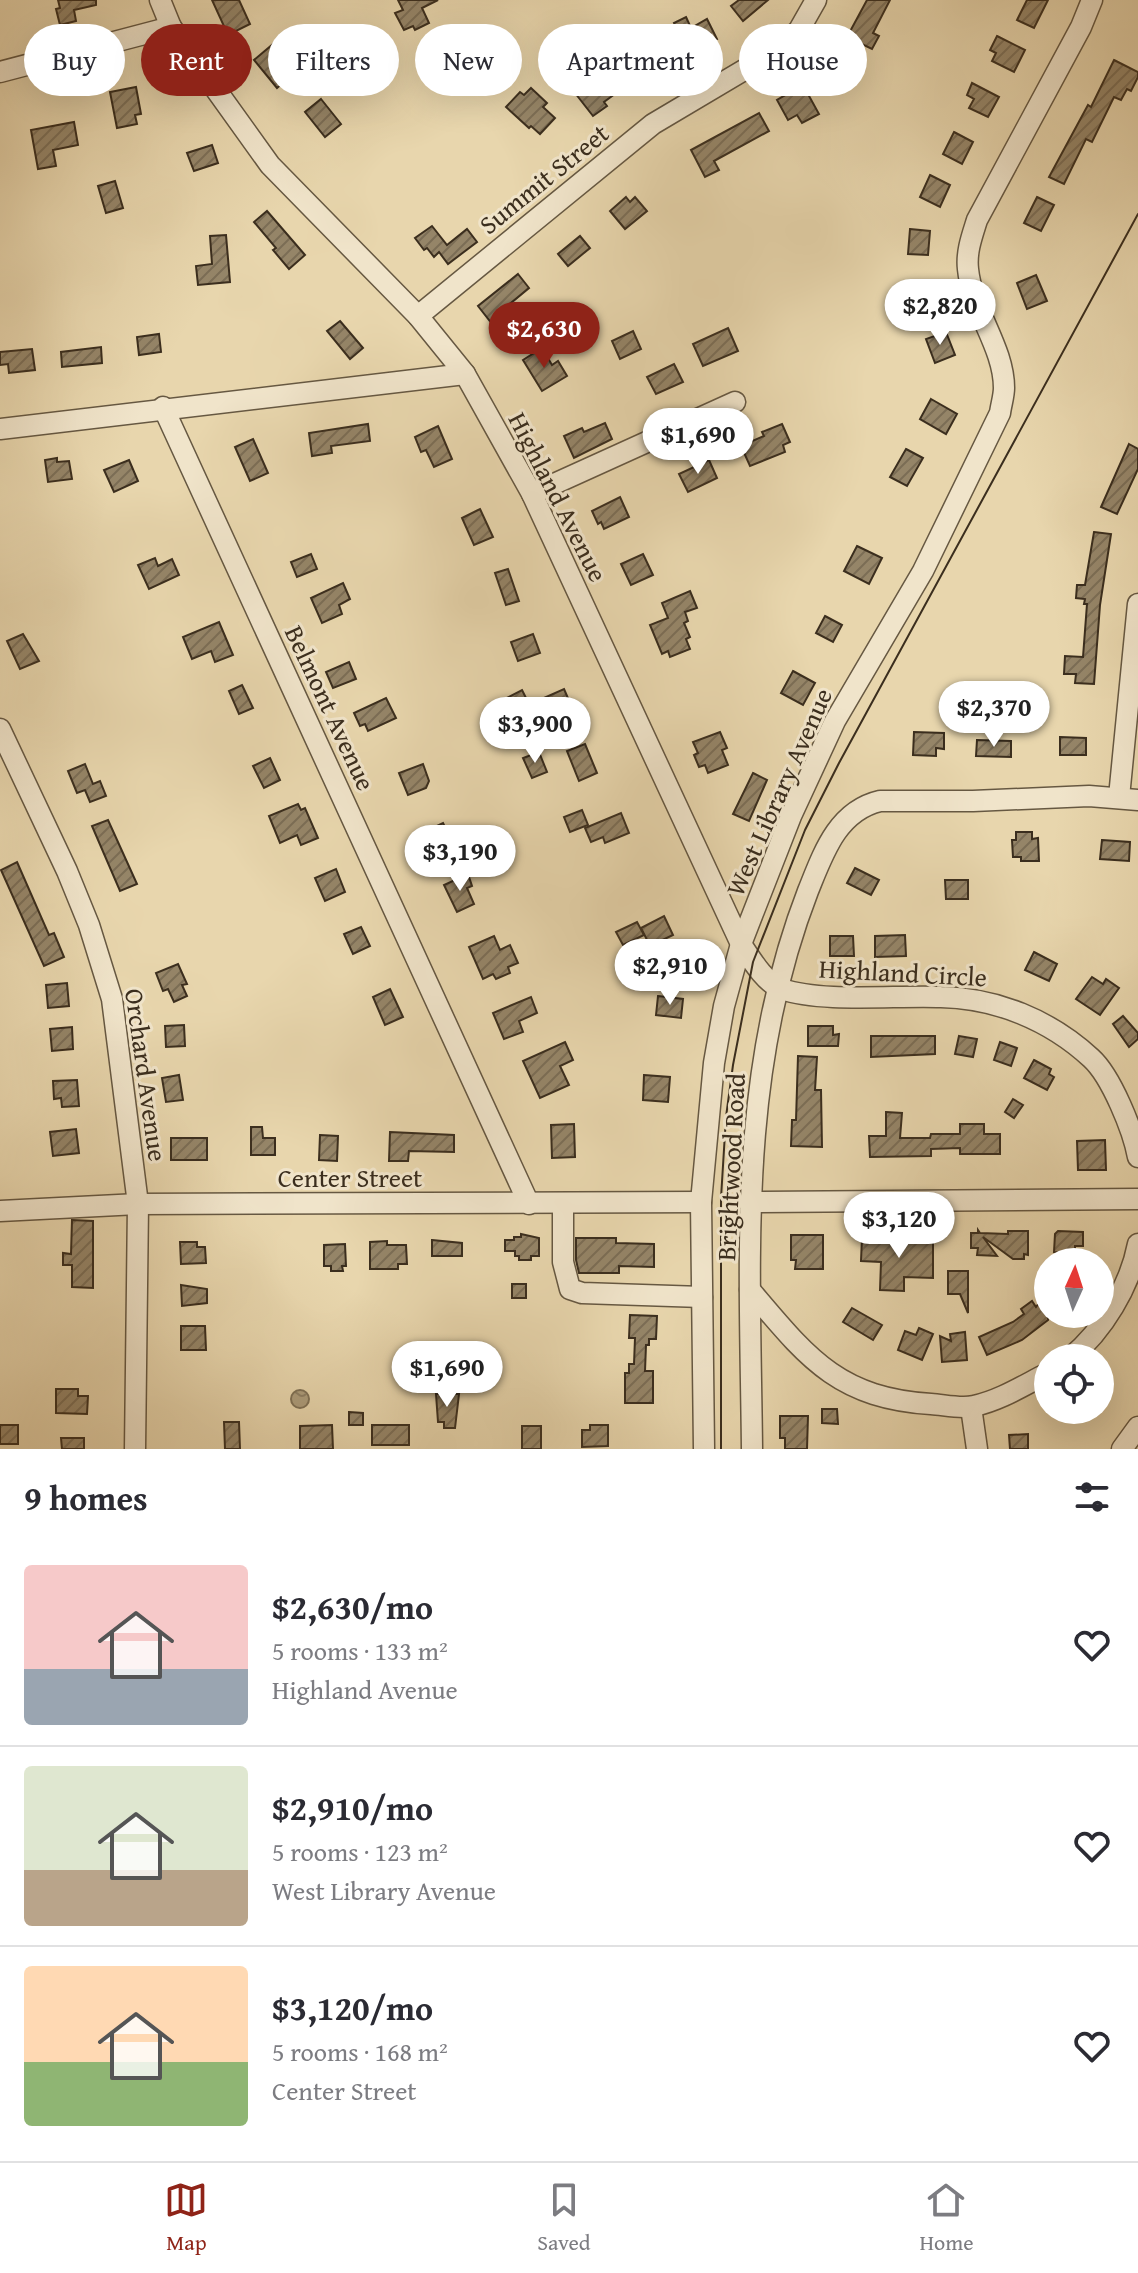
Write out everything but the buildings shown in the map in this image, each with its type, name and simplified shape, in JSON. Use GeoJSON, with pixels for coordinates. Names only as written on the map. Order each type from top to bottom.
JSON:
{"type":"FeatureCollection","features":[{"type":"Feature","properties":{"kind":"street","name":"Highland Avenue"},"geometry":{"type":"LineString","coordinates":[[160,0],[170,24]]}},
{"type":"Feature","properties":{"kind":"street","name":"Summit Street"},"geometry":{"type":"LineString","coordinates":[[418,316],[653,124],[781,48],[799,30],[816,0]]}},
{"type":"Feature","properties":{"kind":"street","name":"West Library Avenue"},"geometry":{"type":"LineString","coordinates":[[704,1449],[701,1202],[714,1063],[724,1006],[741,944],[791,816],[835,721],[923,571],[1000,413],[1004,388],[1000,363],[974,298],[968,269],[969,245],[977,220],[1081,27],[1092,0]]}},
{"type":"Feature","properties":{"kind":"street"},"geometry":{"type":"LineString","coordinates":[[0,72],[141,35]]}},
{"type":"Feature","properties":{"kind":"street","name":"Highland Avenue"},"geometry":{"type":"LineString","coordinates":[[220,96],[270,165],[418,316],[465,374],[532,494],[741,944],[756,966],[779,988]]}},
{"type":"Feature","properties":{"kind":"street"},"geometry":{"type":"LineString","coordinates":[[0,429],[163,407],[465,374]]}},
{"type":"Feature","properties":{"kind":"street"},"geometry":{"type":"LineString","coordinates":[[532,494],[735,402]]}},
{"type":"Feature","properties":{"kind":"street","name":"Belmont Avenue"},"geometry":{"type":"LineString","coordinates":[[163,407],[529,1204]]}},
{"type":"Feature","properties":{"kind":"street"},"geometry":{"type":"LineString","coordinates":[[1128,799],[1138,604]]}},
{"type":"Feature","properties":{"kind":"street","name":"Orchard Avenue"},"geometry":{"type":"LineString","coordinates":[[0,729],[67,871],[89,925],[112,999],[138,1204],[135,1449]]}},
{"type":"Feature","properties":{"kind":"street","name":"Brightwood Road"},"geometry":{"type":"LineString","coordinates":[[752,1449],[749,1202],[759,1086],[779,988],[801,909],[823,853],[841,824],[866,804],[895,799],[1128,799]]}},
{"type":"Feature","properties":{"kind":"street","name":"Highland Circle"},"geometry":{"type":"LineString","coordinates":[[779,988],[812,995],[945,997],[1001,1005],[1055,1030],[1094,1060],[1123,1109],[1138,1157]]}},
{"type":"Feature","properties":{"kind":"street"},"geometry":{"type":"LineString","coordinates":[[749,1202],[1138,1199]]}},
{"type":"Feature","properties":{"kind":"street","name":"Center Street"},"geometry":{"type":"LineString","coordinates":[[0,1211],[138,1204],[701,1202]]}},
{"type":"Feature","properties":{"kind":"street"},"geometry":{"type":"LineString","coordinates":[[563,1204],[563,1262],[570,1289],[582,1293],[702,1297]]}},
{"type":"Feature","properties":{"kind":"street"},"geometry":{"type":"LineString","coordinates":[[1087,1344],[1110,1311],[1135,1259],[1138,1244]]}},
{"type":"Feature","properties":{"kind":"street"},"geometry":{"type":"LineString","coordinates":[[750,1290],[804,1353],[845,1384],[897,1402],[971,1407],[998,1399],[1034,1380]]}},
{"type":"Feature","properties":{"kind":"street"},"geometry":{"type":"LineString","coordinates":[[971,1407],[977,1449]]}},
{"type":"Feature","properties":{"kind":"street"},"geometry":{"type":"LineString","coordinates":[[1122,1449],[1138,1427]]}},
{"type":"Feature","properties":{"kind":"water"},"geometry":{"type":"Polygon","coordinates":[[[300,1390],[309,1399],[300,1408],[291,1399],[300,1390]]]}},
{"type":"Feature","properties":{"kind":"tram line"},"geometry":{"type":"LineString","coordinates":[[721,1449],[721,1198],[726,1117],[753,962],[805,830],[839,763],[1138,214]]}}]}
